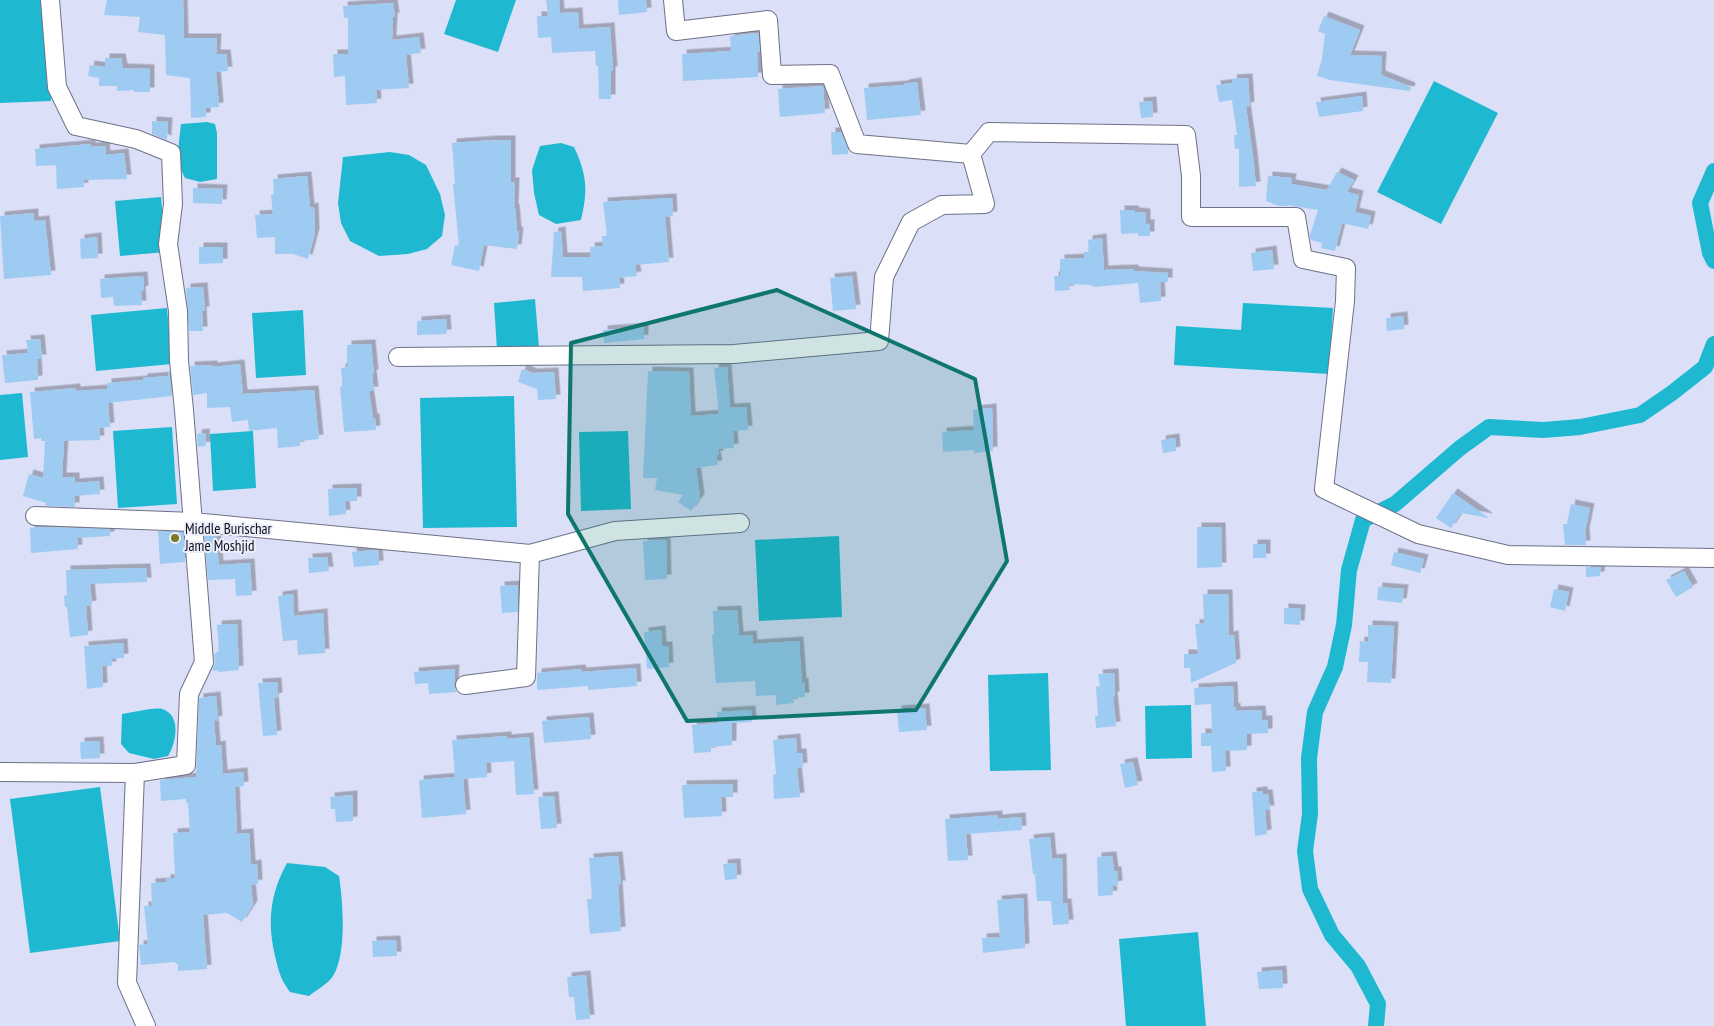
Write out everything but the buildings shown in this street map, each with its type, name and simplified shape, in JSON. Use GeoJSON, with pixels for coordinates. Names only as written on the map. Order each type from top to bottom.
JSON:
{"type":"FeatureCollection","features":[{"type":"Feature","properties":{"kind":"street"},"geometry":{"type":"LineString","coordinates":[[0,772],[135,773],[186,765],[189,694],[204,662],[179,361],[178,311],[168,244],[173,204],[171,153],[136,139],[76,126],[57,87],[50,0]]}},
{"type":"Feature","properties":{"kind":"street"},"geometry":{"type":"LineString","coordinates":[[674,0],[676,31],[768,20],[772,75],[830,74],[856,144],[971,154]]}},
{"type":"Feature","properties":{"kind":"street"},"geometry":{"type":"LineString","coordinates":[[971,154],[989,132],[1186,134],[1192,217],[1296,216],[1303,259],[1346,268],[1345,300],[1324,489],[1418,534],[1508,554],[1714,558]]}},
{"type":"Feature","properties":{"kind":"street"},"geometry":{"type":"LineString","coordinates":[[398,357],[734,354],[879,341],[884,277],[911,222],[942,205],[985,204],[971,154]]}},
{"type":"Feature","properties":{"kind":"street"},"geometry":{"type":"LineString","coordinates":[[35,516],[193,522],[530,554],[615,532],[740,523]]}},
{"type":"Feature","properties":{"kind":"street"},"geometry":{"type":"LineString","coordinates":[[465,685],[526,677],[530,554]]}},
{"type":"Feature","properties":{"kind":"street"},"geometry":{"type":"LineString","coordinates":[[135,773],[126,983],[146,1026]]}},
{"type":"Feature","properties":{"kind":"highlighted area"},"geometry":{"type":"Polygon","coordinates":[[[777,290],[975,379],[1007,561],[916,710],[687,721],[568,514],[571,343],[777,290]]]}},
{"type":"Feature","properties":{"kind":"water"},"geometry":{"type":"Polygon","coordinates":[[[0,0],[48,0],[51,101],[0,103],[0,0]]]}},
{"type":"Feature","properties":{"kind":"water"},"geometry":{"type":"Polygon","coordinates":[[[456,0],[516,0],[498,52],[444,34],[456,0]]]}},
{"type":"Feature","properties":{"kind":"water"},"geometry":{"type":"Polygon","coordinates":[[[1434,81],[1498,113],[1441,224],[1377,192],[1434,81]]]}},
{"type":"Feature","properties":{"kind":"water"},"geometry":{"type":"Polygon","coordinates":[[[207,122],[215,124],[217,133],[217,179],[200,182],[185,178],[182,172],[178,152],[181,124],[207,122]]]}},
{"type":"Feature","properties":{"kind":"water"},"geometry":{"type":"Polygon","coordinates":[[[561,143],[574,147],[582,166],[585,200],[581,220],[556,224],[539,215],[534,193],[532,170],[540,146],[561,143]]]}},
{"type":"Feature","properties":{"kind":"water"},"geometry":{"type":"Polygon","coordinates":[[[390,152],[409,155],[426,165],[440,194],[445,215],[442,236],[427,249],[408,254],[379,256],[350,241],[341,223],[338,203],[343,157],[390,152]]]}},
{"type":"Feature","properties":{"kind":"water"},"geometry":{"type":"Polygon","coordinates":[[[161,197],[166,252],[120,256],[115,201],[161,197]]]}},
{"type":"Feature","properties":{"kind":"water"},"geometry":{"type":"Polygon","coordinates":[[[535,299],[539,347],[497,350],[494,303],[535,299]]]}},
{"type":"Feature","properties":{"kind":"water"},"geometry":{"type":"Polygon","coordinates":[[[1243,303],[1333,308],[1329,374],[1174,365],[1176,326],[1241,330],[1243,303]]]}},
{"type":"Feature","properties":{"kind":"water"},"geometry":{"type":"Polygon","coordinates":[[[167,308],[172,364],[96,371],[91,315],[167,308]]]}},
{"type":"Feature","properties":{"kind":"water"},"geometry":{"type":"Polygon","coordinates":[[[303,310],[306,375],[256,378],[252,313],[303,310]]]}},
{"type":"Feature","properties":{"kind":"water"},"geometry":{"type":"Polygon","coordinates":[[[22,393],[28,457],[0,460],[0,395],[22,393]]]}},
{"type":"Feature","properties":{"kind":"water"},"geometry":{"type":"Polygon","coordinates":[[[514,396],[517,527],[423,528],[420,398],[514,396]]]}},
{"type":"Feature","properties":{"kind":"water"},"geometry":{"type":"Polygon","coordinates":[[[172,427],[177,504],[118,508],[113,431],[172,427]]]}},
{"type":"Feature","properties":{"kind":"water"},"geometry":{"type":"Polygon","coordinates":[[[253,431],[256,488],[213,491],[210,434],[253,431]]]}},
{"type":"Feature","properties":{"kind":"water"},"geometry":{"type":"Polygon","coordinates":[[[628,431],[631,509],[581,511],[579,432],[628,431]]]}},
{"type":"Feature","properties":{"kind":"water"},"geometry":{"type":"Polygon","coordinates":[[[839,536],[842,617],[759,621],[755,540],[839,536]]]}},
{"type":"Feature","properties":{"kind":"water"},"geometry":{"type":"Polygon","coordinates":[[[1048,673],[1051,770],[990,771],[988,675],[1048,673]]]}},
{"type":"Feature","properties":{"kind":"water"},"geometry":{"type":"Polygon","coordinates":[[[1191,705],[1192,758],[1146,759],[1145,706],[1191,705]]]}},
{"type":"Feature","properties":{"kind":"water"},"geometry":{"type":"Polygon","coordinates":[[[162,709],[168,712],[175,723],[175,737],[168,756],[154,759],[129,753],[121,744],[122,714],[162,709]]]}},
{"type":"Feature","properties":{"kind":"water"},"geometry":{"type":"Polygon","coordinates":[[[100,787],[120,941],[30,953],[10,799],[100,787]]]}},
{"type":"Feature","properties":{"kind":"water"},"geometry":{"type":"Polygon","coordinates":[[[287,863],[325,867],[339,876],[343,927],[337,966],[331,979],[309,996],[290,992],[280,975],[273,944],[271,931],[272,908],[277,886],[287,863]]]}},
{"type":"Feature","properties":{"kind":"water"},"geometry":{"type":"Polygon","coordinates":[[[1198,932],[1206,1026],[1126,1026],[1119,939],[1198,932]]]}},
{"type":"Feature","properties":{"kind":"waterway"},"geometry":{"type":"LineString","coordinates":[[1714,171],[1700,203],[1710,253],[1714,261]]}},
{"type":"Feature","properties":{"kind":"waterway"},"geometry":{"type":"LineString","coordinates":[[1376,1026],[1378,1004],[1358,966],[1332,935],[1310,889],[1305,851],[1310,814],[1309,758],[1315,712],[1335,667],[1344,625],[1349,570],[1363,520],[1395,504],[1460,448],[1489,427],[1543,430],[1580,427],[1640,415],[1705,367],[1714,344]]}},
{"type":"Feature","properties":{"kind":"place","name":"Middle Burischar Jame Moshjid"},"geometry":{"type":"Point","coordinates":[175,538]}}]}
